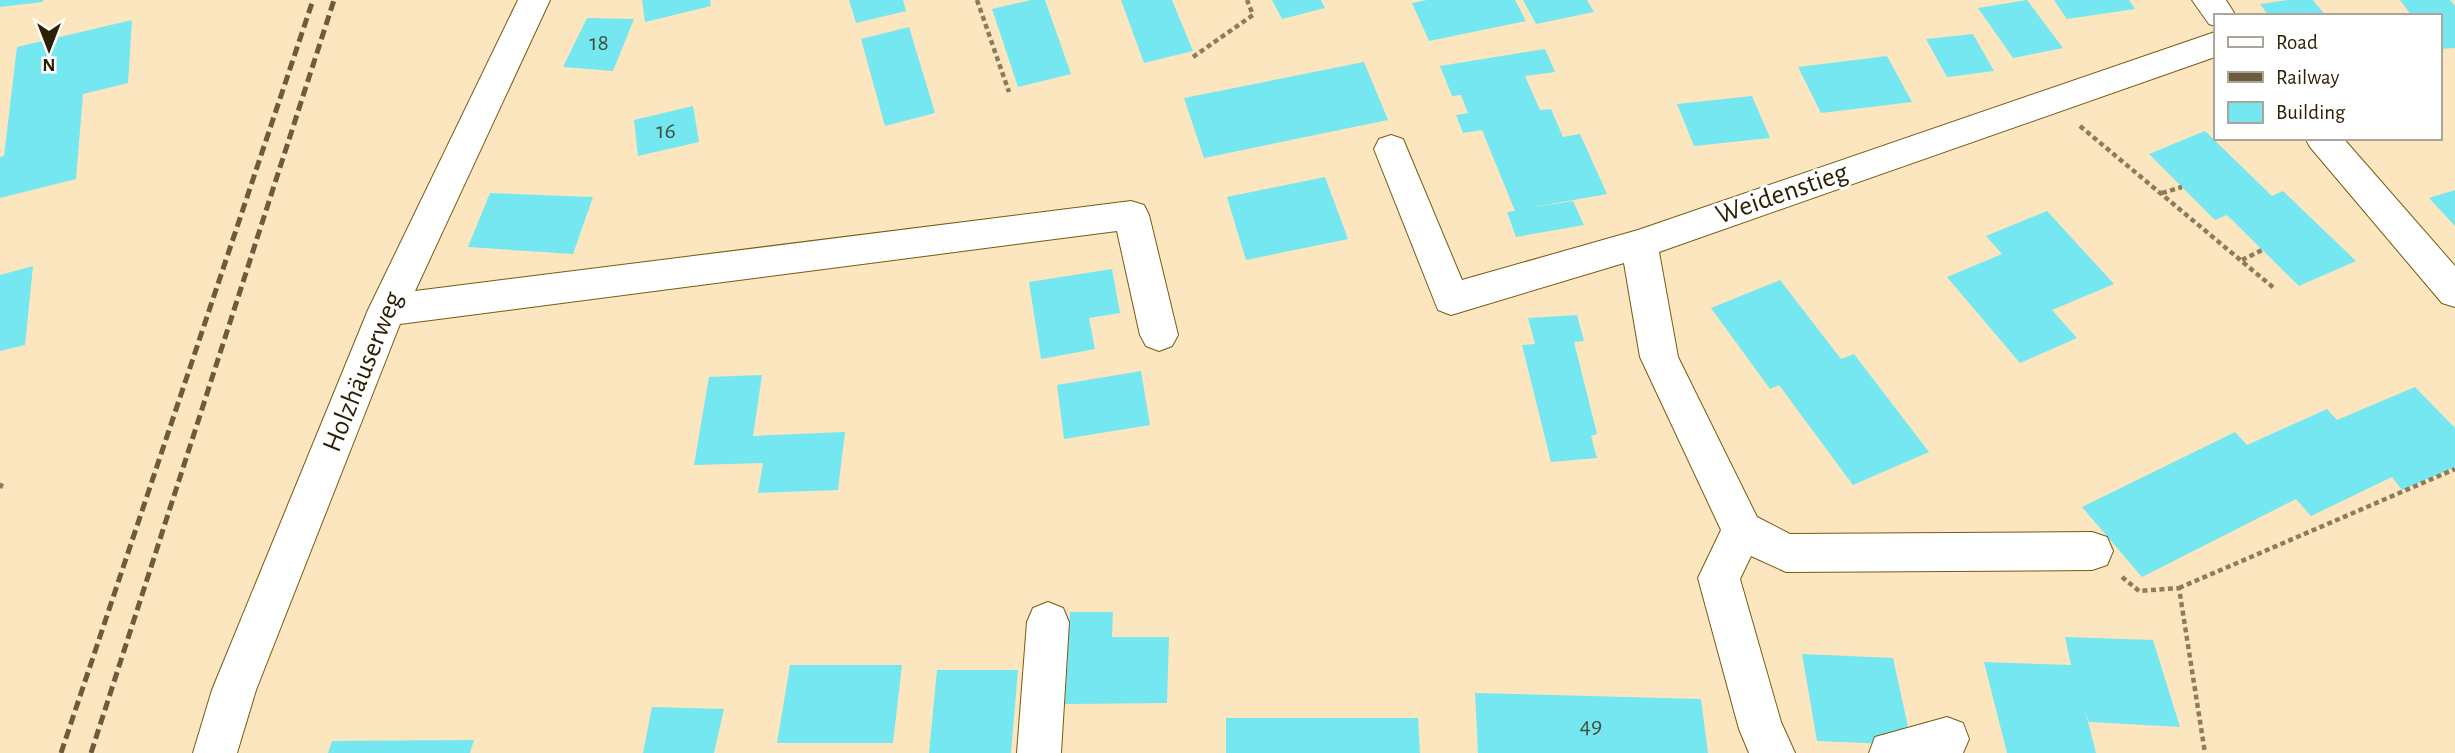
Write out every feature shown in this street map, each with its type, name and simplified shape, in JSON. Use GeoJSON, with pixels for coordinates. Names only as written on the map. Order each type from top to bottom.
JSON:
{"type":"FeatureCollection","features":[{"type":"Feature","properties":{"kind":"street","name":"Holzhäuserweg"},"geometry":{"type":"LineString","coordinates":[[215,753],[234,690],[387,310],[534,0]]}},
{"type":"Feature","properties":{"kind":"street","name":"Weidenstieg"},"geometry":{"type":"LineString","coordinates":[[1391,149],[1451,299],[1639,244],[2214,44]]}},
{"type":"Feature","properties":{"kind":"street"},"geometry":{"type":"LineString","coordinates":[[2324,140],[2455,292]]}},
{"type":"Feature","properties":{"kind":"street"},"geometry":{"type":"LineString","coordinates":[[387,310],[1131,215],[1158,335]]}},
{"type":"Feature","properties":{"kind":"street"},"geometry":{"type":"LineString","coordinates":[[1639,244],[1659,357],[1742,530],[1786,553],[2092,551]]}},
{"type":"Feature","properties":{"kind":"street"},"geometry":{"type":"LineString","coordinates":[[1742,530],[1719,578],[1761,729],[1773,753]]}},
{"type":"Feature","properties":{"kind":"street"},"geometry":{"type":"LineString","coordinates":[[1039,753],[1048,622]]}},
{"type":"Feature","properties":{"kind":"street"},"geometry":{"type":"LineString","coordinates":[[1891,753],[1947,739]]}},
{"type":"Feature","properties":{"kind":"path"},"geometry":{"type":"LineString","coordinates":[[977,0],[1009,92]]}},
{"type":"Feature","properties":{"kind":"path"},"geometry":{"type":"LineString","coordinates":[[1193,57],[1253,15],[1247,0]]}},
{"type":"Feature","properties":{"kind":"path"},"geometry":{"type":"LineString","coordinates":[[2049,100],[2275,289]]}},
{"type":"Feature","properties":{"kind":"path"},"geometry":{"type":"LineString","coordinates":[[2161,194],[2182,187]]}},
{"type":"Feature","properties":{"kind":"path"},"geometry":{"type":"LineString","coordinates":[[2242,260],[2262,250]]}},
{"type":"Feature","properties":{"kind":"path"},"geometry":{"type":"LineString","coordinates":[[2092,551],[2139,592],[2179,588],[2455,469]]}},
{"type":"Feature","properties":{"kind":"path"},"geometry":{"type":"LineString","coordinates":[[0,488],[3,481]]}},
{"type":"Feature","properties":{"kind":"path"},"geometry":{"type":"LineString","coordinates":[[2179,588],[2205,753]]}},
{"type":"Feature","properties":{"kind":"building"},"geometry":{"type":"Polygon","coordinates":[[[0,0],[43,0],[43,2],[0,7],[0,0]]]}},
{"type":"Feature","properties":{"kind":"building"},"geometry":{"type":"Polygon","coordinates":[[[642,0],[710,0],[711,6],[645,22],[642,0]]]}},
{"type":"Feature","properties":{"kind":"building"},"geometry":{"type":"Polygon","coordinates":[[[849,0],[903,0],[906,11],[856,23],[849,0]]]}},
{"type":"Feature","properties":{"kind":"building"},"geometry":{"type":"Polygon","coordinates":[[[1031,0],[1045,0],[1071,74],[1018,87],[992,9],[1031,0]]]}},
{"type":"Feature","properties":{"kind":"building"},"geometry":{"type":"Polygon","coordinates":[[[1121,0],[1172,0],[1193,51],[1144,63],[1121,0]]]}},
{"type":"Feature","properties":{"kind":"building"},"geometry":{"type":"Polygon","coordinates":[[[1272,0],[1321,0],[1325,8],[1282,19],[1272,0]]]}},
{"type":"Feature","properties":{"kind":"building"},"geometry":{"type":"Polygon","coordinates":[[[1427,0],[1515,0],[1526,21],[1429,41],[1412,3],[1427,0]]]}},
{"type":"Feature","properties":{"kind":"building"},"geometry":{"type":"Polygon","coordinates":[[[1523,0],[1587,0],[1594,12],[1536,24],[1523,0]]]}},
{"type":"Feature","properties":{"kind":"building"},"geometry":{"type":"Polygon","coordinates":[[[2027,0],[2063,48],[2013,58],[1978,8],[2027,0]]]}},
{"type":"Feature","properties":{"kind":"building"},"geometry":{"type":"Polygon","coordinates":[[[2054,0],[2129,0],[2135,9],[2067,19],[2054,0]]]}},
{"type":"Feature","properties":{"kind":"building"},"geometry":{"type":"Polygon","coordinates":[[[2313,0],[2324,14],[2268,14],[2260,4],[2313,0]]]}},
{"type":"Feature","properties":{"kind":"building"},"geometry":{"type":"Polygon","coordinates":[[[2400,0],[2450,0],[2455,6],[2455,48],[2441,49],[2441,14],[2410,14],[2400,0]]]}},
{"type":"Feature","properties":{"kind":"building"},"geometry":{"type":"Polygon","coordinates":[[[587,18],[634,19],[613,71],[563,67],[587,18]]]}},
{"type":"Feature","properties":{"kind":"building"},"geometry":{"type":"Polygon","coordinates":[[[132,20],[128,83],[83,94],[76,179],[0,198],[0,157],[4,156],[17,47],[132,20]]]}},
{"type":"Feature","properties":{"kind":"building"},"geometry":{"type":"Polygon","coordinates":[[[909,27],[935,113],[885,126],[861,39],[909,27]]]}},
{"type":"Feature","properties":{"kind":"building"},"geometry":{"type":"Polygon","coordinates":[[[1973,34],[1994,71],[1947,77],[1926,39],[1973,34]]]}},
{"type":"Feature","properties":{"kind":"building"},"geometry":{"type":"Polygon","coordinates":[[[1545,49],[1555,72],[1525,76],[1540,110],[1551,109],[1563,137],[1580,134],[1607,194],[1528,208],[1573,201],[1584,225],[1516,237],[1507,212],[1515,211],[1482,130],[1463,133],[1456,115],[1468,113],[1461,95],[1452,96],[1440,66],[1545,49]]]}},
{"type":"Feature","properties":{"kind":"building"},"geometry":{"type":"Polygon","coordinates":[[[1887,56],[1912,102],[1821,113],[1798,67],[1887,56]]]}},
{"type":"Feature","properties":{"kind":"building"},"geometry":{"type":"Polygon","coordinates":[[[1364,62],[1388,120],[1204,158],[1184,98],[1364,62]]]}},
{"type":"Feature","properties":{"kind":"building"},"geometry":{"type":"Polygon","coordinates":[[[1752,96],[1770,138],[1694,146],[1677,104],[1752,96]]]}},
{"type":"Feature","properties":{"kind":"building"},"geometry":{"type":"Polygon","coordinates":[[[693,106],[699,142],[638,156],[634,120],[693,106]]]}},
{"type":"Feature","properties":{"kind":"building"},"geometry":{"type":"Polygon","coordinates":[[[2205,131],[2272,196],[2283,191],[2356,261],[2299,286],[2227,215],[2215,220],[2149,154],[2205,131]]]}},
{"type":"Feature","properties":{"kind":"building"},"geometry":{"type":"Polygon","coordinates":[[[1325,177],[1348,239],[1246,260],[1227,197],[1325,177]]]}},
{"type":"Feature","properties":{"kind":"building"},"geometry":{"type":"Polygon","coordinates":[[[2455,190],[2455,226],[2429,198],[2455,190]]]}},
{"type":"Feature","properties":{"kind":"building"},"geometry":{"type":"Polygon","coordinates":[[[490,193],[593,197],[573,254],[468,247],[490,193]]]}},
{"type":"Feature","properties":{"kind":"building"},"geometry":{"type":"Polygon","coordinates":[[[2047,211],[2114,284],[2052,310],[2077,338],[2020,363],[1947,277],[2002,254],[1986,236],[2047,211]]]}},
{"type":"Feature","properties":{"kind":"building"},"geometry":{"type":"Polygon","coordinates":[[[33,266],[25,345],[0,351],[0,275],[33,266]]]}},
{"type":"Feature","properties":{"kind":"building"},"geometry":{"type":"Polygon","coordinates":[[[1112,269],[1120,313],[1089,318],[1095,349],[1041,359],[1029,282],[1112,269]]]}},
{"type":"Feature","properties":{"kind":"building"},"geometry":{"type":"Polygon","coordinates":[[[1780,280],[1841,359],[1854,354],[1929,452],[1853,485],[1779,385],[1770,389],[1711,308],[1780,280]]]}},
{"type":"Feature","properties":{"kind":"building"},"geometry":{"type":"Polygon","coordinates":[[[1577,315],[1584,341],[1574,342],[1597,434],[1591,436],[1597,458],[1551,462],[1522,345],[1535,344],[1528,318],[1577,315]]]}},
{"type":"Feature","properties":{"kind":"building"},"geometry":{"type":"Polygon","coordinates":[[[1141,371],[1150,425],[1064,439],[1057,385],[1141,371]]]}},
{"type":"Feature","properties":{"kind":"building"},"geometry":{"type":"Polygon","coordinates":[[[762,375],[753,436],[845,432],[838,490],[758,493],[763,463],[694,465],[709,377],[762,375]]]}},
{"type":"Feature","properties":{"kind":"building"},"geometry":{"type":"Polygon","coordinates":[[[2415,387],[2455,428],[2455,467],[2402,490],[2392,477],[2311,516],[2296,499],[2142,577],[2082,507],[2235,432],[2247,445],[2327,409],[2337,420],[2415,387]]]}},
{"type":"Feature","properties":{"kind":"building"},"geometry":{"type":"Polygon","coordinates":[[[1070,612],[1113,612],[1112,637],[1169,637],[1167,703],[1065,704],[1070,612]]]}},
{"type":"Feature","properties":{"kind":"building"},"geometry":{"type":"Polygon","coordinates":[[[2065,637],[2153,640],[2180,727],[2089,722],[2085,710],[2096,753],[2007,753],[1984,662],[2071,665],[2065,637]]]}},
{"type":"Feature","properties":{"kind":"building"},"geometry":{"type":"Polygon","coordinates":[[[1802,654],[1893,658],[1912,745],[1817,741],[1802,654]]]}},
{"type":"Feature","properties":{"kind":"building"},"geometry":{"type":"Polygon","coordinates":[[[790,665],[902,665],[893,743],[777,743],[790,665]]]}},
{"type":"Feature","properties":{"kind":"building"},"geometry":{"type":"Polygon","coordinates":[[[937,670],[1018,670],[1011,753],[929,753],[937,670]]]}},
{"type":"Feature","properties":{"kind":"building"},"geometry":{"type":"Polygon","coordinates":[[[1475,693],[1701,699],[1708,753],[1478,753],[1475,693]]]}},
{"type":"Feature","properties":{"kind":"building"},"geometry":{"type":"Polygon","coordinates":[[[652,707],[724,709],[714,753],[643,753],[652,707]]]}},
{"type":"Feature","properties":{"kind":"building"},"geometry":{"type":"Polygon","coordinates":[[[1226,718],[1418,718],[1420,753],[1226,753],[1226,718]]]}},
{"type":"Feature","properties":{"kind":"building"},"geometry":{"type":"Polygon","coordinates":[[[474,740],[470,753],[328,753],[332,741],[474,740]]]}},
{"type":"Feature","properties":{"kind":"railway"},"geometry":{"type":"LineString","coordinates":[[61,753],[313,0]]}},
{"type":"Feature","properties":{"kind":"railway"},"geometry":{"type":"LineString","coordinates":[[91,753],[334,0]]}}]}
